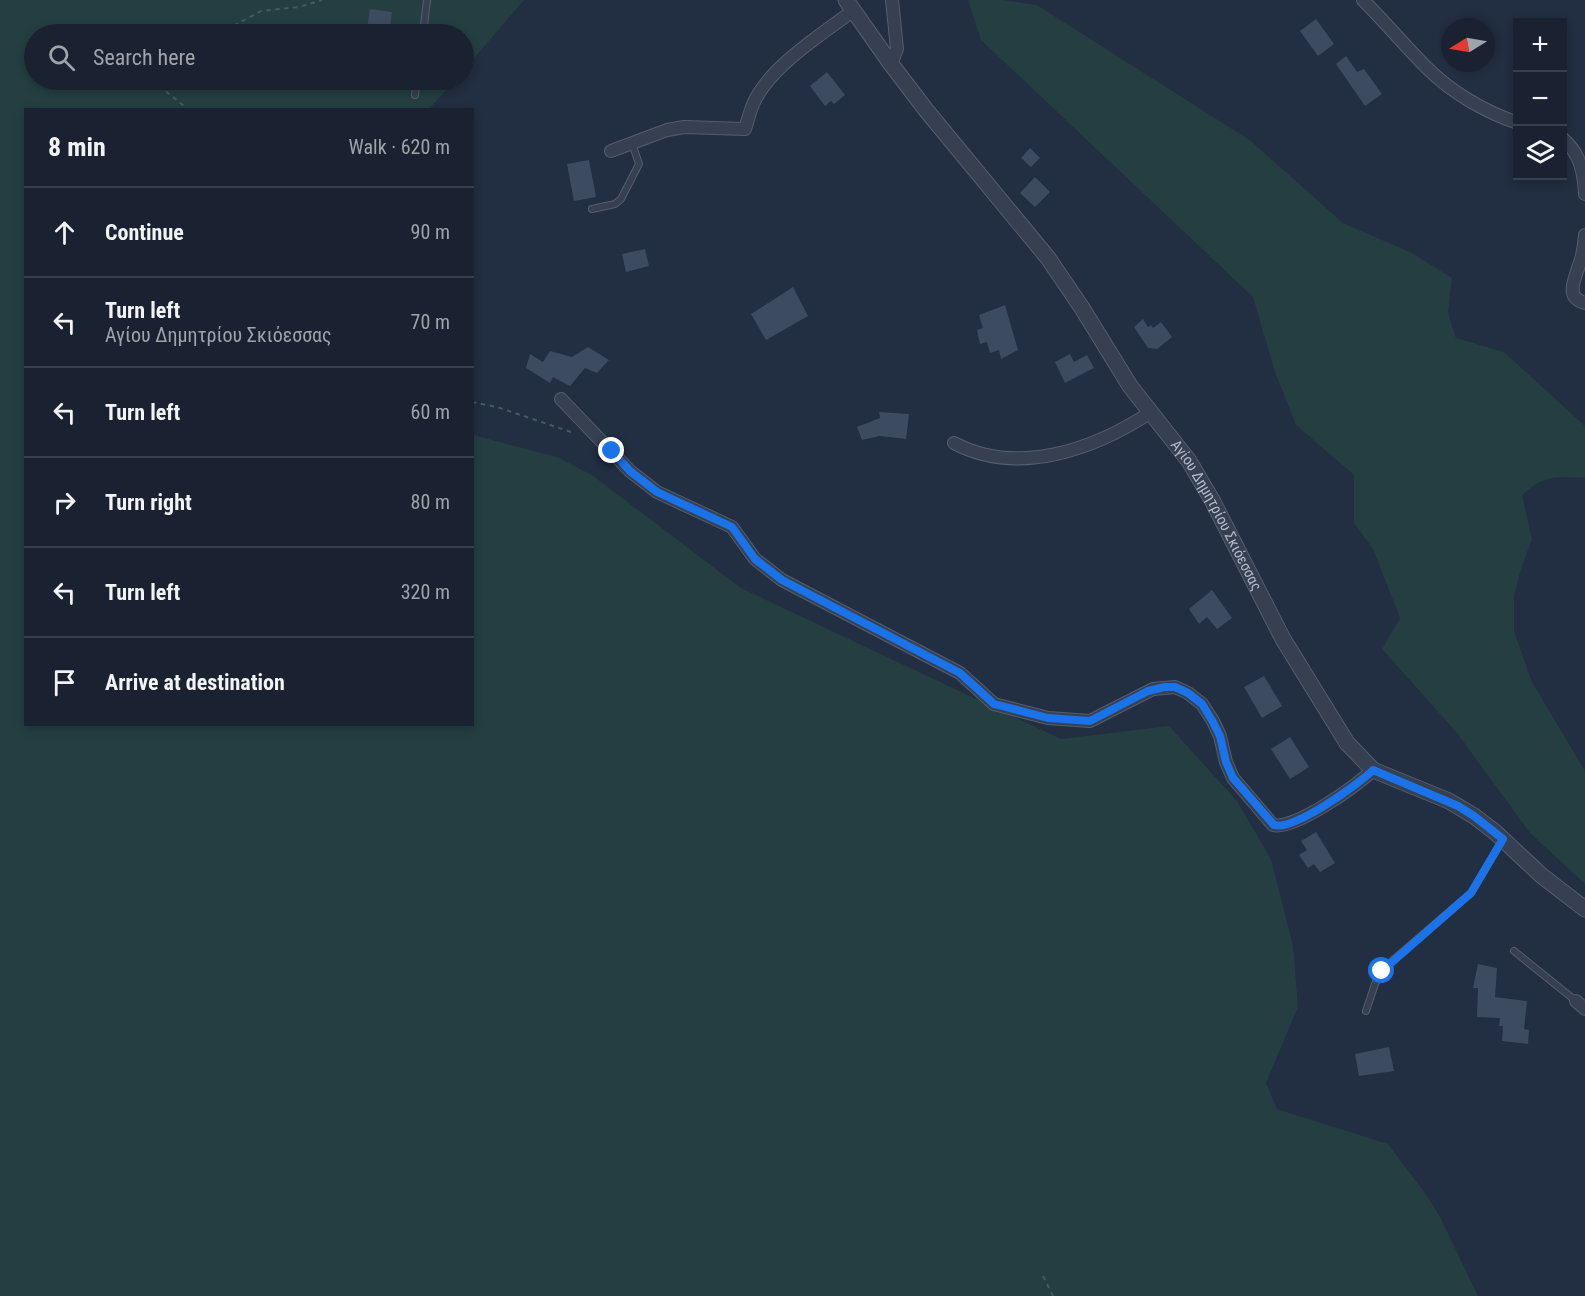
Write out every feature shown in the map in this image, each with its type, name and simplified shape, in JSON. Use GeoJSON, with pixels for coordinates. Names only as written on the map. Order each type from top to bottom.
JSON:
{"type":"FeatureCollection","features":[{"type":"Feature","properties":{"kind":"street"},"geometry":{"type":"LineString","coordinates":[[891,64],[897,49],[892,0]]}},
{"type":"Feature","properties":{"kind":"street"},"geometry":{"type":"LineString","coordinates":[[1363,0],[1434,74],[1473,101],[1513,121]]}},
{"type":"Feature","properties":{"kind":"street"},"geometry":{"type":"LineString","coordinates":[[611,151],[667,129],[684,127],[745,129],[760,91],[790,58],[850,5]]}},
{"type":"Feature","properties":{"kind":"street","name":"Αγίου Δημητρίου Σκιόεσσας"},"geometry":{"type":"LineString","coordinates":[[850,5],[891,64],[974,171],[1048,258],[1082,308],[1122,375],[1181,450],[1197,474],[1283,639],[1328,716],[1355,753],[1373,770],[1458,806],[1474,816],[1503,839],[1542,876],[1585,909]]}},
{"type":"Feature","properties":{"kind":"street"},"geometry":{"type":"LineString","coordinates":[[1567,142],[1581,165],[1585,194]]}},
{"type":"Feature","properties":{"kind":"street"},"geometry":{"type":"LineString","coordinates":[[1585,236],[1579,266],[1571,286],[1575,297],[1585,303]]}},
{"type":"Feature","properties":{"kind":"street"},"geometry":{"type":"LineString","coordinates":[[561,399],[630,471],[657,492],[732,527],[755,559],[782,580],[960,673],[994,704],[1048,718],[1090,721],[1148,691],[1165,687],[1183,690],[1202,704],[1213,722],[1220,736],[1228,769],[1235,782],[1277,826],[1295,821],[1331,802],[1359,784],[1373,770]]}},
{"type":"Feature","properties":{"kind":"street"},"geometry":{"type":"LineString","coordinates":[[954,443],[988,455],[1014,458],[1039,456],[1070,450],[1098,441],[1151,412]]}},
{"type":"Feature","properties":{"kind":"lane"},"geometry":{"type":"LineString","coordinates":[[424,24],[426,0]]}},
{"type":"Feature","properties":{"kind":"lane"},"geometry":{"type":"LineString","coordinates":[[415,95],[416,90]]}},
{"type":"Feature","properties":{"kind":"lane"},"geometry":{"type":"LineString","coordinates":[[591,209],[615,204],[621,200],[639,164],[632,143]]}},
{"type":"Feature","properties":{"kind":"lane"},"geometry":{"type":"LineString","coordinates":[[1366,1011],[1375,984],[1385,968],[1471,893],[1503,839]]}},
{"type":"Feature","properties":{"kind":"lane"},"geometry":{"type":"LineString","coordinates":[[1515,951],[1580,1005]]}},
{"type":"Feature","properties":{"kind":"path"},"geometry":{"type":"LineString","coordinates":[[239,24],[261,11],[299,7],[322,0]]}},
{"type":"Feature","properties":{"kind":"path"},"geometry":{"type":"LineString","coordinates":[[164,90],[184,108]]}},
{"type":"Feature","properties":{"kind":"path"},"geometry":{"type":"LineString","coordinates":[[474,402],[497,407],[576,434]]}},
{"type":"Feature","properties":{"kind":"path"},"geometry":{"type":"LineString","coordinates":[[1043,1276],[1053,1296]]}},
{"type":"Feature","properties":{"kind":"green space"},"geometry":{"type":"Polygon","coordinates":[[[0,0],[524,0],[474,58],[474,24],[24,24],[24,90],[446,90],[430,108],[24,108],[24,726],[474,726],[474,435],[557,457],[592,475],[741,588],[1061,739],[1169,726],[1237,801],[1271,859],[1293,945],[1298,1007],[1266,1083],[1277,1109],[1388,1144],[1428,1197],[1440,1217],[1478,1296],[0,1296],[0,0]]]}},
{"type":"Feature","properties":{"kind":"green space"},"geometry":{"type":"Polygon","coordinates":[[[968,0],[1002,0],[1037,5],[1251,141],[1343,223],[1412,253],[1452,278],[1448,313],[1456,338],[1504,352],[1585,426],[1585,478],[1551,478],[1538,483],[1522,495],[1532,539],[1514,596],[1514,631],[1532,682],[1585,771],[1585,884],[1530,833],[1457,733],[1382,649],[1400,618],[1373,549],[1354,523],[1354,475],[1296,425],[1275,372],[1253,297],[981,40],[968,0]]]}},
{"type":"Feature","properties":{"kind":"building"},"geometry":{"type":"Polygon","coordinates":[[[370,9],[392,12],[390,24],[368,24],[370,9]]]}},
{"type":"Feature","properties":{"kind":"building"},"geometry":{"type":"Polygon","coordinates":[[[1316,19],[1334,44],[1318,56],[1300,31],[1316,19]]]}},
{"type":"Feature","properties":{"kind":"building"},"geometry":{"type":"Polygon","coordinates":[[[1346,56],[1357,72],[1364,69],[1382,94],[1365,106],[1336,64],[1346,56]]]}},
{"type":"Feature","properties":{"kind":"building"},"geometry":{"type":"Polygon","coordinates":[[[827,72],[845,95],[834,104],[831,101],[825,106],[810,86],[827,72]]]}},
{"type":"Feature","properties":{"kind":"building"},"geometry":{"type":"Polygon","coordinates":[[[1030,148],[1040,158],[1031,167],[1021,158],[1030,148]]]}},
{"type":"Feature","properties":{"kind":"building"},"geometry":{"type":"Polygon","coordinates":[[[589,160],[596,197],[574,201],[567,164],[589,160]]]}},
{"type":"Feature","properties":{"kind":"building"},"geometry":{"type":"Polygon","coordinates":[[[1035,177],[1050,192],[1035,207],[1020,193],[1035,177]]]}},
{"type":"Feature","properties":{"kind":"building"},"geometry":{"type":"Polygon","coordinates":[[[645,249],[649,266],[626,272],[622,254],[645,249]]]}},
{"type":"Feature","properties":{"kind":"building"},"geometry":{"type":"Polygon","coordinates":[[[793,287],[808,316],[766,340],[751,314],[793,287]]]}},
{"type":"Feature","properties":{"kind":"building"},"geometry":{"type":"Polygon","coordinates":[[[1005,305],[1018,350],[1001,359],[999,350],[990,353],[987,342],[980,344],[977,330],[983,328],[979,315],[1005,305]]]}},
{"type":"Feature","properties":{"kind":"building"},"geometry":{"type":"Polygon","coordinates":[[[1143,319],[1148,327],[1151,325],[1153,328],[1161,322],[1172,337],[1157,349],[1148,348],[1134,327],[1143,319]]]}},
{"type":"Feature","properties":{"kind":"building"},"geometry":{"type":"Polygon","coordinates":[[[588,347],[609,360],[597,373],[585,368],[570,386],[553,377],[550,383],[526,368],[530,354],[543,362],[550,351],[572,357],[588,347]]]}},
{"type":"Feature","properties":{"kind":"building"},"geometry":{"type":"Polygon","coordinates":[[[1070,354],[1074,362],[1087,355],[1094,368],[1065,383],[1055,362],[1070,354]]]}},
{"type":"Feature","properties":{"kind":"building"},"geometry":{"type":"Polygon","coordinates":[[[879,412],[909,414],[906,439],[880,436],[862,440],[857,427],[880,418],[879,412]]]}},
{"type":"Feature","properties":{"kind":"building"},"geometry":{"type":"Polygon","coordinates":[[[1212,590],[1232,618],[1217,629],[1207,617],[1199,624],[1189,609],[1212,590]]]}},
{"type":"Feature","properties":{"kind":"building"},"geometry":{"type":"Polygon","coordinates":[[[1264,676],[1282,706],[1262,718],[1244,687],[1264,676]]]}},
{"type":"Feature","properties":{"kind":"building"},"geometry":{"type":"Polygon","coordinates":[[[1290,737],[1309,767],[1290,779],[1271,749],[1290,737]]]}},
{"type":"Feature","properties":{"kind":"building"},"geometry":{"type":"Polygon","coordinates":[[[1316,832],[1335,863],[1320,872],[1314,864],[1308,868],[1299,855],[1307,850],[1301,841],[1316,832]]]}},
{"type":"Feature","properties":{"kind":"building"},"geometry":{"type":"Polygon","coordinates":[[[1478,964],[1497,968],[1495,997],[1527,1001],[1524,1029],[1529,1030],[1528,1044],[1502,1041],[1503,1026],[1499,1026],[1500,1018],[1477,1017],[1478,988],[1473,988],[1478,964]]]}},
{"type":"Feature","properties":{"kind":"building"},"geometry":{"type":"Polygon","coordinates":[[[1389,1047],[1394,1071],[1359,1076],[1355,1054],[1389,1047]]]}},
{"type":"Feature","properties":{"kind":"route"},"geometry":{"type":"LineString","coordinates":[[612,451],[630,471],[657,492],[732,527],[755,559],[782,580],[960,673],[994,704],[1048,718],[1090,721],[1148,691],[1175,687],[1188,693],[1202,704],[1213,722],[1220,736],[1228,769],[1235,782],[1274,825],[1287,824],[1322,807],[1353,788],[1373,770],[1434,794],[1474,816],[1503,839],[1475,887],[1462,902],[1382,971]]}}]}
